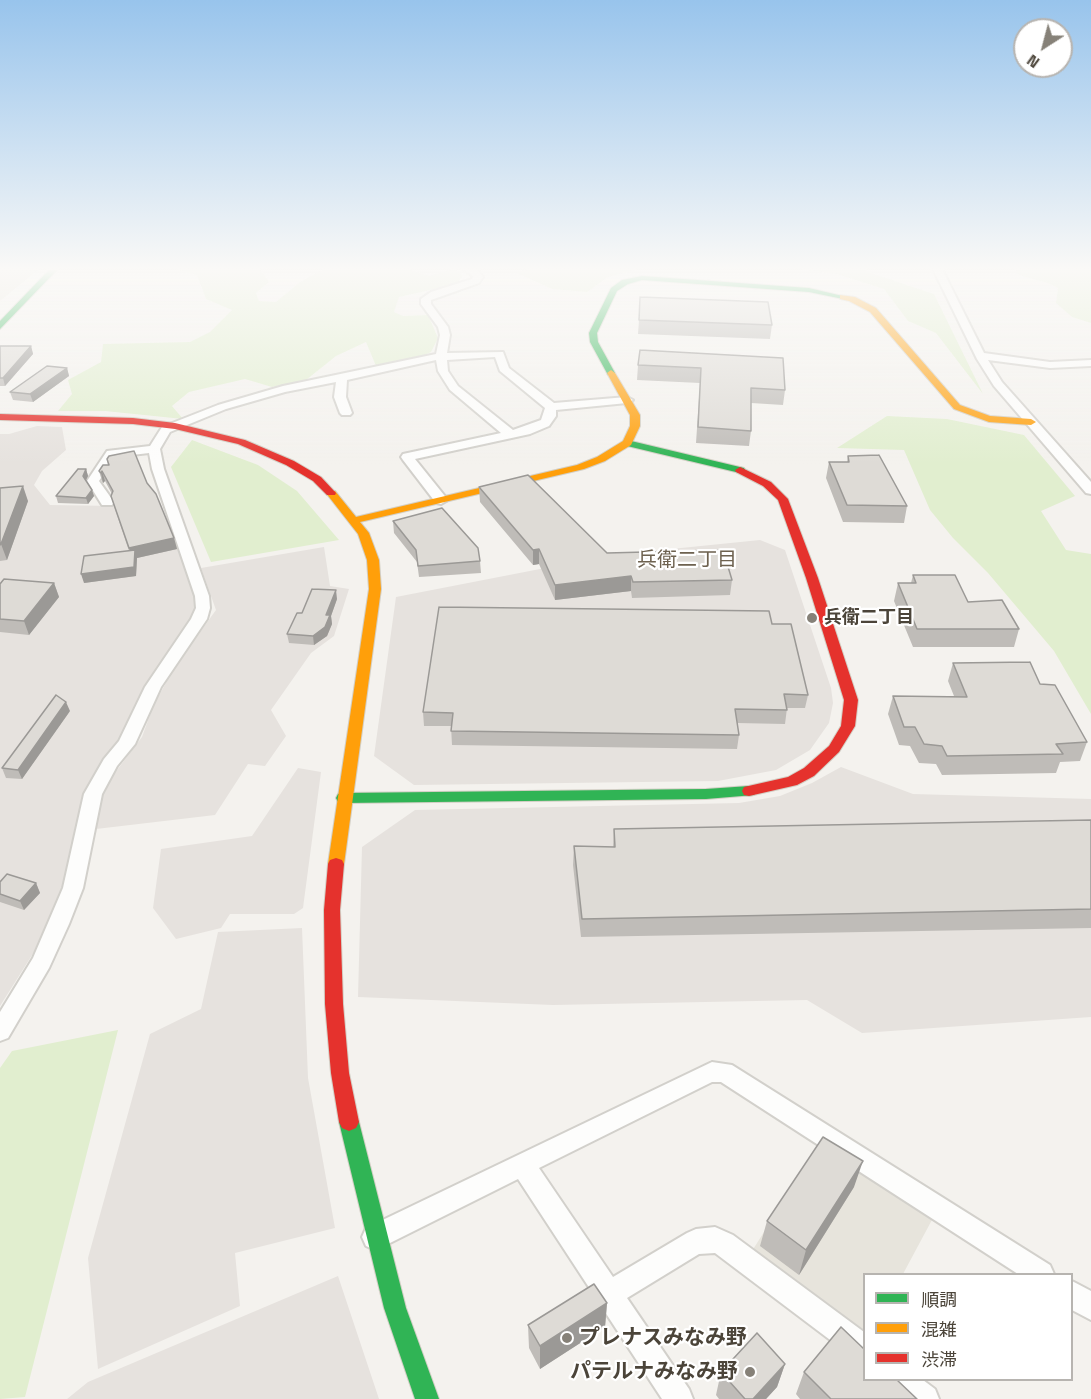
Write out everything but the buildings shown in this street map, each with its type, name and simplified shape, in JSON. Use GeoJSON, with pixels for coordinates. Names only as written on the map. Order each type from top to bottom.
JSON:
{"type":"FeatureCollection","features":[{"type":"Feature","properties":{"kind":"main road"},"geometry":{"type":"LineString","coordinates":[[356,520],[580,466],[601,459],[627,443],[636,420],[627,399],[594,342],[594,334]]}},
{"type":"Feature","properties":{"kind":"main road"},"geometry":{"type":"LineString","coordinates":[[894,334],[957,407],[989,419],[1031,422]]}},
{"type":"Feature","properties":{"kind":"main road"},"geometry":{"type":"LineString","coordinates":[[0,417],[99,418],[175,426],[241,442],[290,463],[330,490],[356,520],[370,550],[376,580],[372,618],[343,798],[332,910],[334,1004],[340,1073],[352,1138],[375,1237],[395,1308],[427,1399]]}},
{"type":"Feature","properties":{"kind":"main road"},"geometry":{"type":"LineString","coordinates":[[343,798],[706,794],[755,790],[792,780],[809,772],[834,750],[848,726],[851,700],[783,499],[767,484],[735,468],[627,443]]}},
{"type":"Feature","properties":{"kind":"street"},"geometry":{"type":"LineString","coordinates":[[445,334],[441,356],[443,371],[454,388],[511,435]]}},
{"type":"Feature","properties":{"kind":"street"},"geometry":{"type":"LineString","coordinates":[[970,334],[998,384],[1091,490]]}},
{"type":"Feature","properties":{"kind":"street"},"geometry":{"type":"LineString","coordinates":[[0,1030],[42,962],[59,924],[73,888],[93,794],[110,763],[135,729],[153,687],[199,619],[203,608],[202,596],[158,470],[154,449],[166,430],[251,398],[441,356],[499,354],[504,369],[551,407],[627,399]]}},
{"type":"Feature","properties":{"kind":"street"},"geometry":{"type":"LineString","coordinates":[[981,356],[1034,364],[1091,363]]}},
{"type":"Feature","properties":{"kind":"street"},"geometry":{"type":"LineString","coordinates":[[342,377],[340,397],[346,412]]}},
{"type":"Feature","properties":{"kind":"street"},"geometry":{"type":"LineString","coordinates":[[441,500],[407,457],[537,428],[550,416],[551,407]]}},
{"type":"Feature","properties":{"kind":"street"},"geometry":{"type":"LineString","coordinates":[[107,502],[93,481],[111,454],[154,449]]}},
{"type":"Feature","properties":{"kind":"street"},"geometry":{"type":"LineString","coordinates":[[375,1237],[704,1075],[724,1072],[1038,1273]]}},
{"type":"Feature","properties":{"kind":"street"},"geometry":{"type":"LineString","coordinates":[[523,1165],[679,1399]]}},
{"type":"Feature","properties":{"kind":"street"},"geometry":{"type":"LineString","coordinates":[[609,1294],[696,1242],[715,1240],[734,1250],[863,1347]]}},
{"type":"Feature","properties":{"kind":"street"},"geometry":{"type":"LineString","coordinates":[[1073,1295],[1091,1307]]}},
{"type":"Feature","properties":{"kind":"street"},"geometry":{"type":"LineString","coordinates":[[903,1381],[925,1399]]}},
{"type":"Feature","properties":{"kind":"shaded area"},"geometry":{"type":"Polygon","coordinates":[[[37,426],[62,427],[66,450],[42,471],[34,485],[50,505],[114,506],[156,494],[181,551],[197,609],[132,712],[123,739],[81,811],[56,917],[0,1006],[0,434],[9,434],[37,426]]]}},
{"type":"Feature","properties":{"kind":"shaded area"},"geometry":{"type":"Polygon","coordinates":[[[760,540],[785,550],[831,688],[833,703],[829,723],[810,750],[776,770],[718,781],[414,785],[374,756],[396,597],[612,555],[760,540]]]}},
{"type":"Feature","properties":{"kind":"shaded area"},"geometry":{"type":"Polygon","coordinates":[[[324,547],[330,586],[349,589],[334,636],[311,653],[271,710],[286,736],[265,766],[248,764],[215,815],[96,829],[105,786],[142,737],[154,704],[175,667],[216,610],[201,568],[324,547]]]}},
{"type":"Feature","properties":{"kind":"shaded area"},"geometry":{"type":"Polygon","coordinates":[[[841,767],[913,794],[1091,799],[1091,1017],[862,1033],[807,1000],[553,1005],[358,997],[362,847],[415,810],[739,803],[780,796],[812,783],[841,767]]]}},
{"type":"Feature","properties":{"kind":"shaded area"},"geometry":{"type":"Polygon","coordinates":[[[298,768],[321,772],[303,908],[294,914],[230,914],[221,928],[176,939],[153,908],[161,849],[252,836],[298,768]]]}},
{"type":"Feature","properties":{"kind":"shaded area"},"geometry":{"type":"Polygon","coordinates":[[[302,928],[308,1078],[335,1228],[235,1253],[240,1306],[98,1369],[88,1258],[150,1034],[201,1009],[218,932],[302,928]]]}},
{"type":"Feature","properties":{"kind":"shaded area"},"geometry":{"type":"Polygon","coordinates":[[[820,1143],[933,1218],[904,1273],[863,1273],[863,1333],[811,1292],[752,1251],[820,1143]]]}},
{"type":"Feature","properties":{"kind":"shaded area"},"geometry":{"type":"Polygon","coordinates":[[[338,1276],[379,1399],[67,1399],[88,1382],[338,1276]]]}},
{"type":"Feature","properties":{"kind":"green space"},"geometry":{"type":"Polygon","coordinates":[[[205,334],[436,334],[438,338],[431,352],[414,360],[376,366],[366,342],[336,356],[306,380],[272,387],[245,379],[189,392],[172,406],[183,419],[105,411],[58,411],[72,394],[68,380],[101,362],[103,344],[190,342],[205,334]]]}},
{"type":"Feature","properties":{"kind":"green space"},"geometry":{"type":"Polygon","coordinates":[[[937,334],[954,334],[983,394],[937,334]]]}},
{"type":"Feature","properties":{"kind":"green space"},"geometry":{"type":"Polygon","coordinates":[[[887,416],[947,419],[1024,435],[1075,496],[1041,511],[1066,550],[1091,554],[1091,714],[1054,651],[988,573],[953,538],[930,510],[904,450],[837,448],[887,416]]]}},
{"type":"Feature","properties":{"kind":"green space"},"geometry":{"type":"Polygon","coordinates":[[[192,440],[258,465],[297,491],[339,540],[211,562],[171,467],[192,440]]]}},
{"type":"Feature","properties":{"kind":"green space"},"geometry":{"type":"Polygon","coordinates":[[[118,1030],[25,1397],[0,1399],[0,1068],[12,1051],[118,1030]]]}},
{"type":"Feature","properties":{"kind":"traffic: fast"},"geometry":{"type":"LineString","coordinates":[[593,334],[594,342],[611,373]]}},
{"type":"Feature","properties":{"kind":"traffic: fast"},"geometry":{"type":"LineString","coordinates":[[627,443],[740,470]]}},
{"type":"Feature","properties":{"kind":"traffic: fast"},"geometry":{"type":"LineString","coordinates":[[343,798],[706,794],[749,791]]}},
{"type":"Feature","properties":{"kind":"traffic: fast"},"geometry":{"type":"LineString","coordinates":[[349,1122],[395,1308],[427,1399]]}},
{"type":"Feature","properties":{"kind":"traffic: slow"},"geometry":{"type":"LineString","coordinates":[[894,334],[957,407],[989,419],[1031,422]]}},
{"type":"Feature","properties":{"kind":"traffic: slow"},"geometry":{"type":"LineString","coordinates":[[356,520],[580,467],[601,459],[627,443],[635,426],[635,415],[611,373]]}},
{"type":"Feature","properties":{"kind":"traffic: slow"},"geometry":{"type":"LineString","coordinates":[[331,493],[363,533],[373,560],[375,589],[336,864]]}},
{"type":"Feature","properties":{"kind":"traffic: jam"},"geometry":{"type":"LineString","coordinates":[[0,417],[133,421],[175,426],[241,442],[290,463],[317,479],[331,493]]}},
{"type":"Feature","properties":{"kind":"traffic: jam"},"geometry":{"type":"LineString","coordinates":[[740,470],[767,484],[783,499],[812,578],[851,700],[848,726],[834,749],[809,772],[792,781],[749,791]]}},
{"type":"Feature","properties":{"kind":"traffic: jam"},"geometry":{"type":"LineString","coordinates":[[336,864],[332,910],[334,1004],[340,1073],[349,1122]]}},
{"type":"Feature","properties":{"kind":"place","name":"兵衛二丁目"},"geometry":{"type":"Point","coordinates":[812,618]}},
{"type":"Feature","properties":{"kind":"place","name":"プレナスみなみ野"},"geometry":{"type":"Point","coordinates":[567,1338]}},
{"type":"Feature","properties":{"kind":"place","name":"パテルナみなみ野"},"geometry":{"type":"Point","coordinates":[750,1372]}},
{"type":"Feature","properties":{"kind":"district","name":"兵衛二丁目"},"geometry":{"type":"Point","coordinates":[687,561]}}]}
